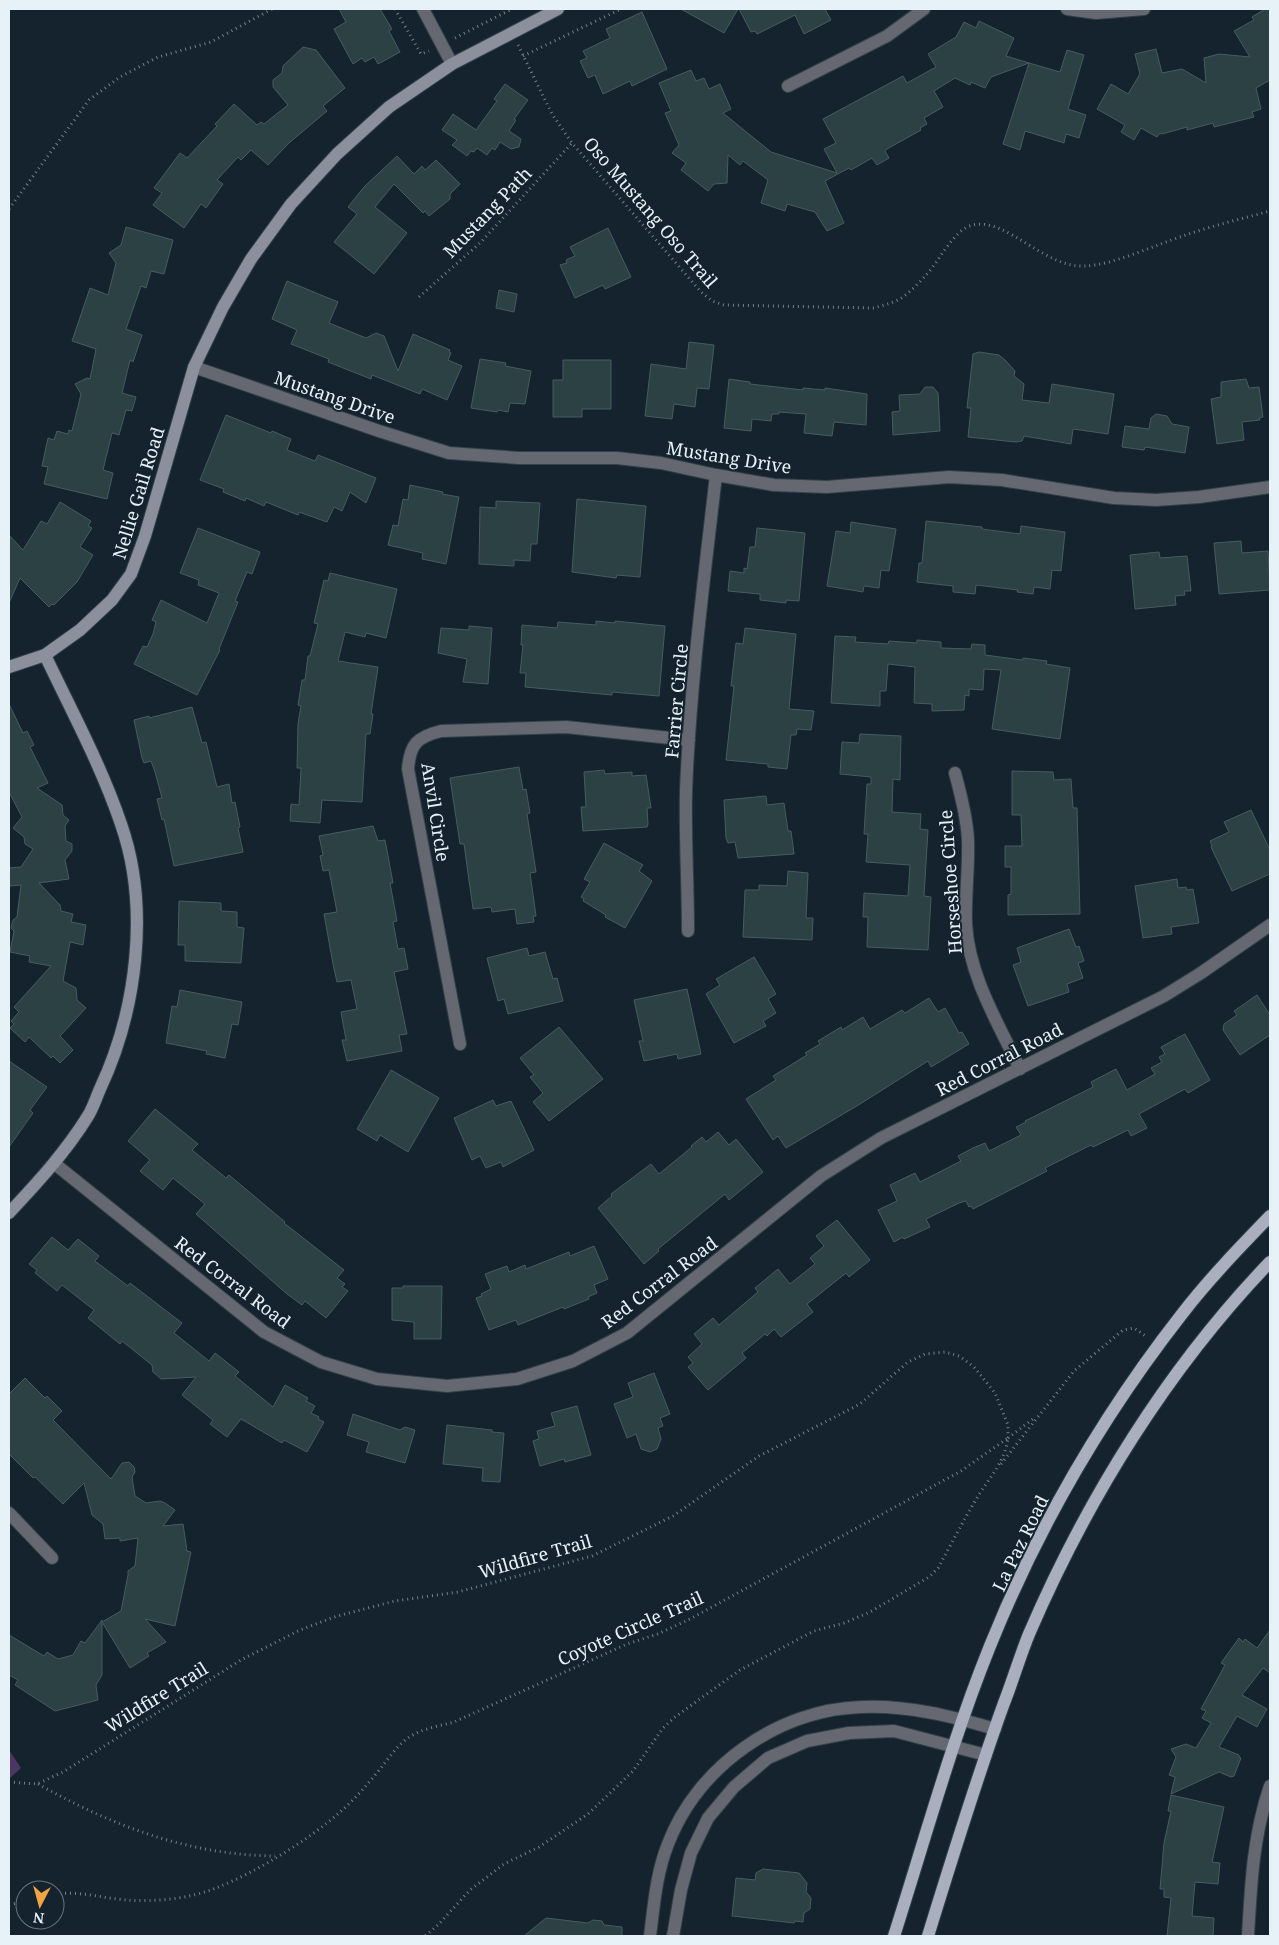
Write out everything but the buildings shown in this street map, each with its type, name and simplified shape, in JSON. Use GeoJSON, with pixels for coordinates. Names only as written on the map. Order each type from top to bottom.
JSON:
{"type":"FeatureCollection","features":[{"type":"Feature","properties":{"kind":"main road","name":"La Paz Road"},"geometry":{"type":"LineString","coordinates":[[894,1936],[954,1747],[990,1646],[1027,1564],[1058,1502],[1096,1436],[1159,1345],[1229,1258],[1270,1216]]}},
{"type":"Feature","properties":{"kind":"main road"},"geometry":{"type":"LineString","coordinates":[[928,1936],[994,1729],[1029,1636],[1059,1568],[1132,1440],[1169,1384],[1218,1322],[1270,1262]]}},
{"type":"Feature","properties":{"kind":"street"},"geometry":{"type":"LineString","coordinates":[[423,9],[452,64]]}},
{"type":"Feature","properties":{"kind":"street","name":"Nellie Gail Road"},"geometry":{"type":"LineString","coordinates":[[9,666],[45,655],[80,630],[105,606],[131,574],[145,536],[194,367],[223,307],[246,267],[291,204],[337,154],[389,107],[452,64],[558,9]]}},
{"type":"Feature","properties":{"kind":"street"},"geometry":{"type":"LineString","coordinates":[[788,86],[887,36],[924,9]]}},
{"type":"Feature","properties":{"kind":"street"},"geometry":{"type":"LineString","coordinates":[[1067,9],[1096,13],[1144,9]]}},
{"type":"Feature","properties":{"kind":"street","name":"Mustang Drive"},"geometry":{"type":"LineString","coordinates":[[194,367],[379,431],[449,452],[518,458],[617,458],[661,463],[774,485],[827,487],[948,477],[1002,480],[1114,498],[1156,500],[1199,497],[1270,487]]}},
{"type":"Feature","properties":{"kind":"street","name":"Farrier Circle"},"geometry":{"type":"LineString","coordinates":[[688,932],[686,794],[689,740],[716,475]]}},
{"type":"Feature","properties":{"kind":"street"},"geometry":{"type":"LineString","coordinates":[[9,1213],[55,1164],[88,1115],[110,1067],[128,1011],[135,965],[136,919],[132,870],[122,825],[103,777],[45,655]]}},
{"type":"Feature","properties":{"kind":"street","name":"Anvil Circle"},"geometry":{"type":"LineString","coordinates":[[460,1044],[408,769],[409,755],[414,744],[424,736],[441,731],[566,727],[689,740]]}},
{"type":"Feature","properties":{"kind":"street","name":"Horseshoe Circle"},"geometry":{"type":"LineString","coordinates":[[956,773],[966,816],[968,840],[966,925],[972,956],[982,990],[1020,1069]]}},
{"type":"Feature","properties":{"kind":"street","name":"Red Corral Road"},"geometry":{"type":"LineString","coordinates":[[55,1164],[264,1332],[321,1362],[377,1379],[447,1386],[517,1380],[573,1361],[627,1333],[821,1176],[881,1138],[1164,996],[1201,974],[1270,925]]}},
{"type":"Feature","properties":{"kind":"street"},"geometry":{"type":"LineString","coordinates":[[9,1513],[52,1558]]}},
{"type":"Feature","properties":{"kind":"street"},"geometry":{"type":"LineString","coordinates":[[650,1936],[656,1885],[668,1843],[689,1803],[715,1772],[749,1743],[787,1724],[825,1711],[861,1707],[896,1708],[932,1713],[994,1729]]}},
{"type":"Feature","properties":{"kind":"street"},"geometry":{"type":"LineString","coordinates":[[674,1936],[681,1890],[690,1853],[708,1818],[734,1787],[768,1758],[807,1741],[848,1733],[894,1731],[986,1755]]}},
{"type":"Feature","properties":{"kind":"street"},"geometry":{"type":"LineString","coordinates":[[1248,1936],[1252,1866],[1260,1814],[1270,1786]]}},
{"type":"Feature","properties":{"kind":"path"},"geometry":{"type":"LineString","coordinates":[[9,209],[89,100],[120,77],[158,57],[211,42],[272,9]]}},
{"type":"Feature","properties":{"kind":"path"},"geometry":{"type":"LineString","coordinates":[[395,9],[421,54]]}},
{"type":"Feature","properties":{"kind":"path"},"geometry":{"type":"LineString","coordinates":[[463,35],[512,9]]}},
{"type":"Feature","properties":{"kind":"path"},"geometry":{"type":"LineString","coordinates":[[523,56],[621,9]]}},
{"type":"Feature","properties":{"kind":"path","name":"Oso Mustang Oso Trail"},"geometry":{"type":"LineString","coordinates":[[521,51],[552,114],[572,142],[701,292],[712,301],[724,305],[874,308],[890,304],[902,298],[928,274],[959,233],[972,225],[986,224],[998,227],[1041,253],[1062,262],[1083,267],[1104,263],[1199,230],[1270,211]]}},
{"type":"Feature","properties":{"kind":"path","name":"Mustang Path"},"geometry":{"type":"LineString","coordinates":[[419,297],[480,243],[572,142]]}},
{"type":"Feature","properties":{"kind":"path","name":"Coyote Circle Trail"},"geometry":{"type":"LineString","coordinates":[[425,1936],[438,1925],[470,1890],[504,1864],[539,1847],[588,1814],[633,1772],[663,1728],[675,1717],[740,1670],[814,1631],[844,1623],[870,1612],[929,1577],[938,1568],[981,1493],[1037,1417],[1074,1371],[1123,1330],[1134,1328],[1159,1345]]}},
{"type":"Feature","properties":{"kind":"path","name":"Wildfire Trail"},"geometry":{"type":"LineString","coordinates":[[9,1782],[37,1784],[63,1772],[241,1660],[300,1630],[337,1616],[395,1601],[458,1592],[592,1556],[673,1516],[759,1456],[860,1404],[908,1362],[925,1354],[945,1352],[959,1356],[974,1367],[995,1393],[1008,1425],[1008,1438]]}},
{"type":"Feature","properties":{"kind":"path","name":"Coyote Circle Trail"},"geometry":{"type":"LineString","coordinates":[[65,1894],[83,1893],[125,1900],[146,1901],[194,1895],[222,1885],[277,1856],[340,1813],[399,1746],[410,1737],[424,1730],[454,1722],[627,1644],[658,1634],[690,1619],[961,1471],[1037,1417]]}},
{"type":"Feature","properties":{"kind":"path","name":"Coyote Circle Trail"},"geometry":{"type":"LineString","coordinates":[[998,1469],[1006,1450],[1008,1438]]}},
{"type":"Feature","properties":{"kind":"path"},"geometry":{"type":"LineString","coordinates":[[37,1784],[78,1806],[124,1826],[165,1840],[204,1850],[256,1856],[277,1856]]}},
{"type":"Feature","properties":{"kind":"shaded area"},"geometry":{"type":"Polygon","coordinates":[[[9,1750],[21,1768],[9,1779],[9,1750]]]}}]}
